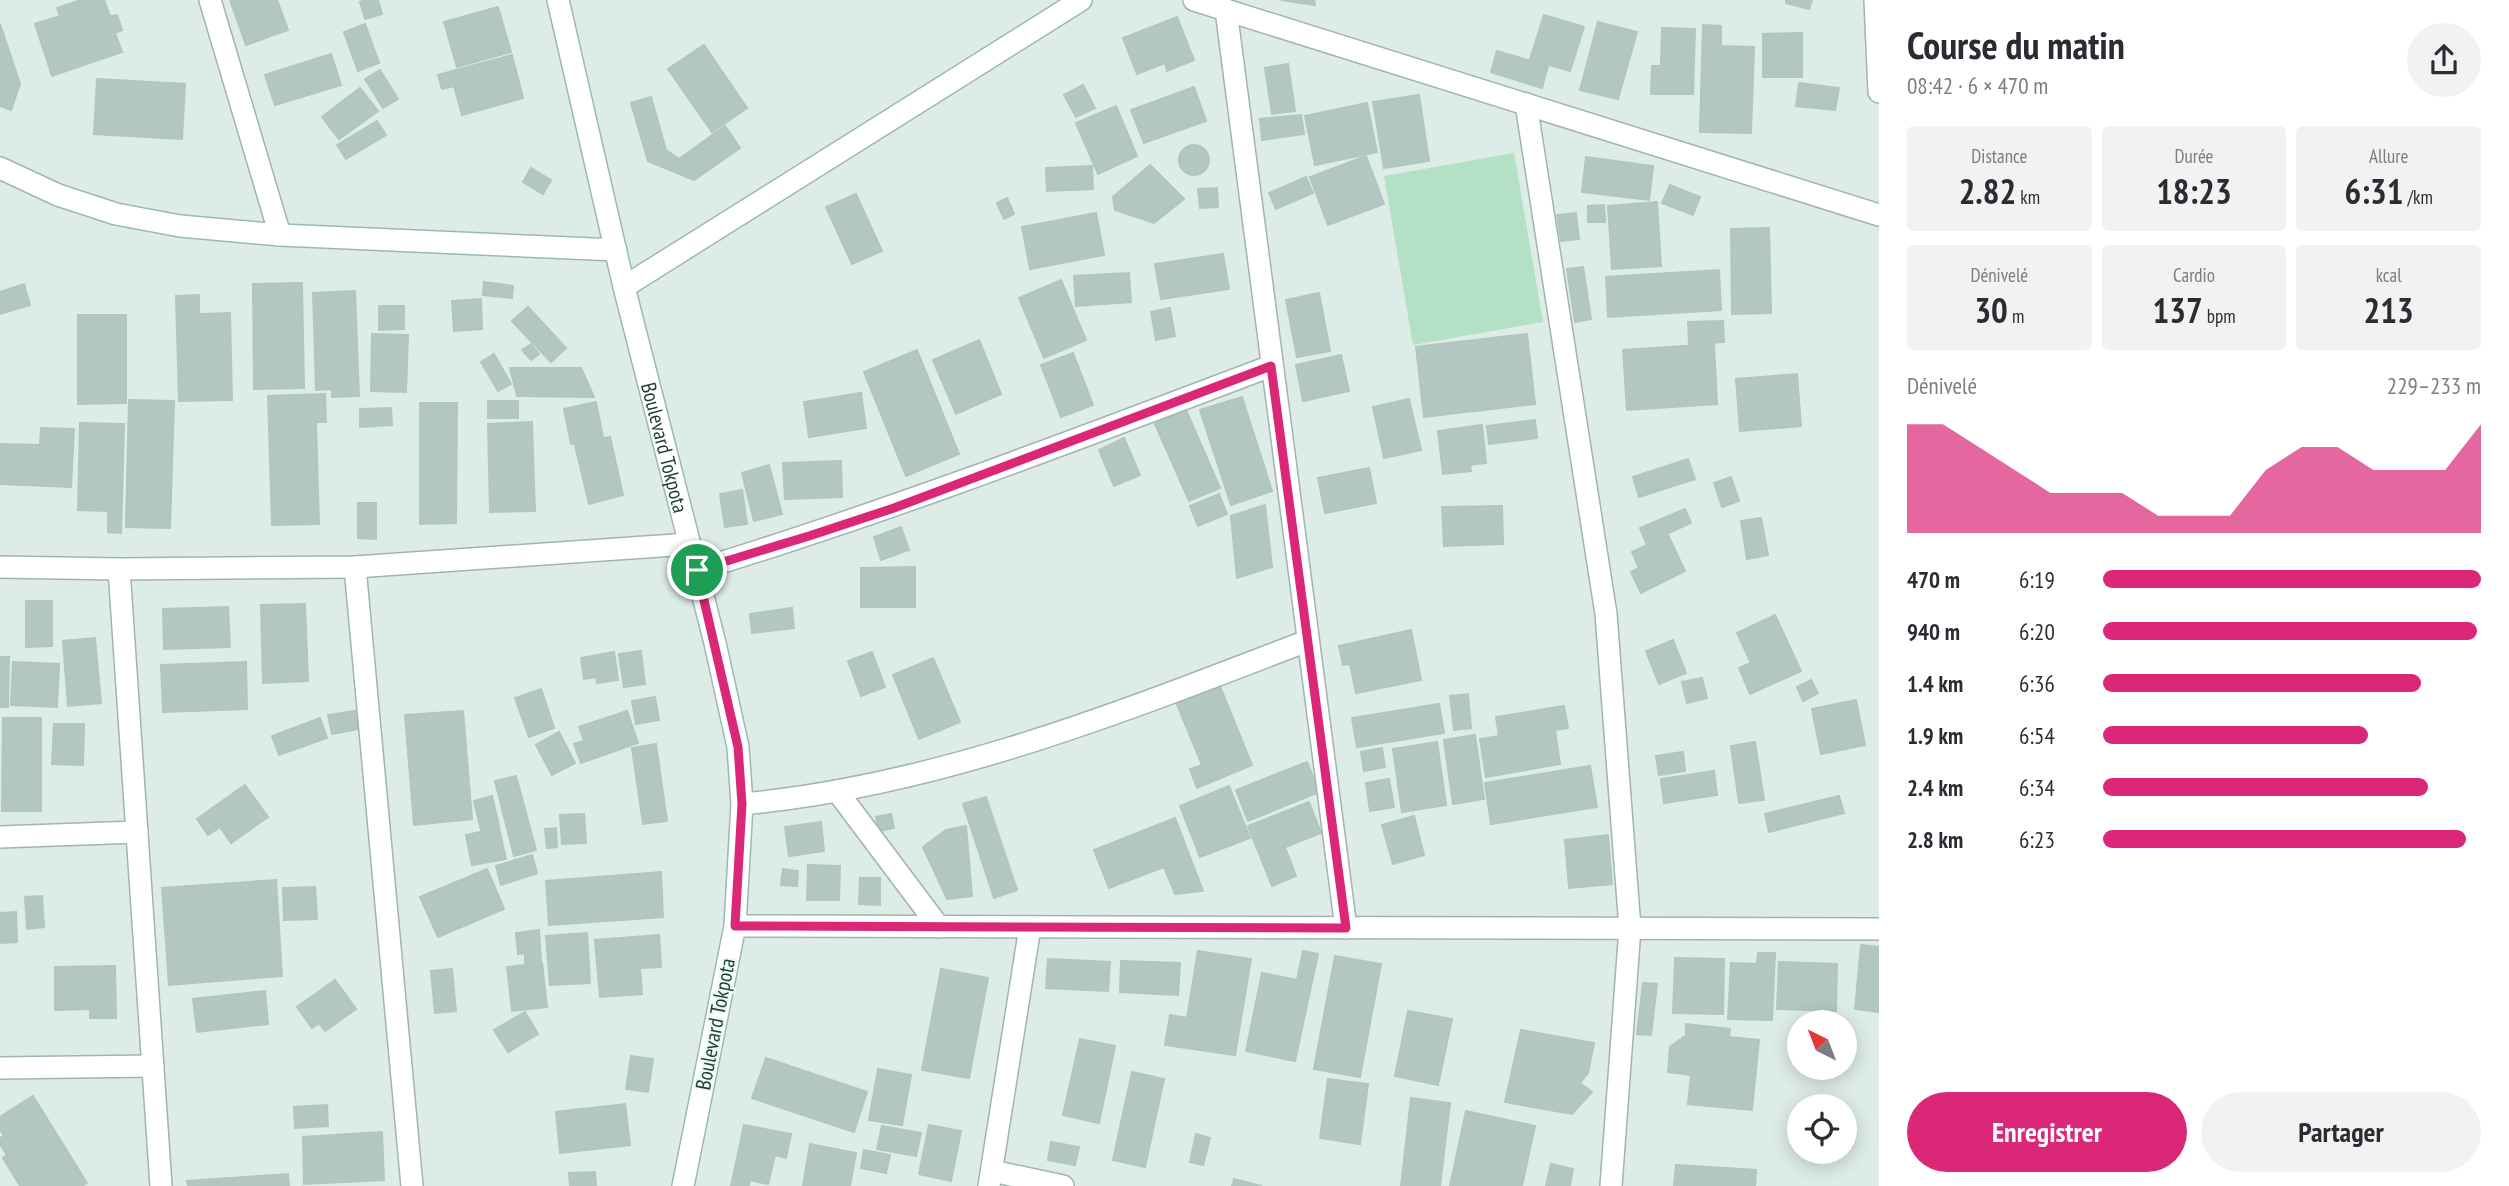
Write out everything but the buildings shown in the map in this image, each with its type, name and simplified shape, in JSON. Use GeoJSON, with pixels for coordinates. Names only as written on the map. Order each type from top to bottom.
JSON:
{"type":"FeatureCollection","features":[{"type":"Feature","properties":{"kind":"street"},"geometry":{"type":"LineString","coordinates":[[209,0],[280,235]]}},
{"type":"Feature","properties":{"kind":"street","name":"Boulevard Tokpota"},"geometry":{"type":"LineString","coordinates":[[558,0],[624,287],[697,570],[738,747],[742,804],[735,926],[683,1186]]}},
{"type":"Feature","properties":{"kind":"street"},"geometry":{"type":"LineString","coordinates":[[624,287],[1081,0]]}},
{"type":"Feature","properties":{"kind":"street"},"geometry":{"type":"LineString","coordinates":[[1194,0],[1879,215]]}},
{"type":"Feature","properties":{"kind":"street"},"geometry":{"type":"LineString","coordinates":[[1875,0],[1879,92]]}},
{"type":"Feature","properties":{"kind":"street"},"geometry":{"type":"LineString","coordinates":[[1226,10],[1346,928]]}},
{"type":"Feature","properties":{"kind":"street"},"geometry":{"type":"LineString","coordinates":[[1526,104],[1606,614],[1630,928],[1611,1186]]}},
{"type":"Feature","properties":{"kind":"street"},"geometry":{"type":"LineString","coordinates":[[0,168],[58,195],[116,214],[180,226],[280,235],[616,250]]}},
{"type":"Feature","properties":{"kind":"street"},"geometry":{"type":"LineString","coordinates":[[697,570],[894,508],[1271,366]]}},
{"type":"Feature","properties":{"kind":"street"},"geometry":{"type":"LineString","coordinates":[[0,567],[355,567],[689,544]]}},
{"type":"Feature","properties":{"kind":"street"},"geometry":{"type":"LineString","coordinates":[[355,567],[412,1186]]}},
{"type":"Feature","properties":{"kind":"street"},"geometry":{"type":"LineString","coordinates":[[119,569],[161,1186]]}},
{"type":"Feature","properties":{"kind":"street"},"geometry":{"type":"LineString","coordinates":[[742,804],[800,799],[914,775],[1026,745],[1131,709],[1307,641]]}},
{"type":"Feature","properties":{"kind":"street"},"geometry":{"type":"LineString","coordinates":[[837,791],[939,927]]}},
{"type":"Feature","properties":{"kind":"street"},"geometry":{"type":"LineString","coordinates":[[0,837],[137,832]]}},
{"type":"Feature","properties":{"kind":"street"},"geometry":{"type":"LineString","coordinates":[[735,926],[1879,929]]}},
{"type":"Feature","properties":{"kind":"street"},"geometry":{"type":"LineString","coordinates":[[1030,927],[990,1178],[1062,1186]]}},
{"type":"Feature","properties":{"kind":"street"},"geometry":{"type":"LineString","coordinates":[[0,1068],[153,1066]]}},
{"type":"Feature","properties":{"kind":"green space"},"geometry":{"type":"Polygon","coordinates":[[[1514,153],[1543,322],[1413,345],[1384,176],[1514,153]]]}},
{"type":"Feature","properties":{"kind":"route"},"geometry":{"type":"LineString","coordinates":[[1271,366],[1346,928],[735,926],[742,804],[738,747],[697,570],[894,508],[1271,366]]}}]}
